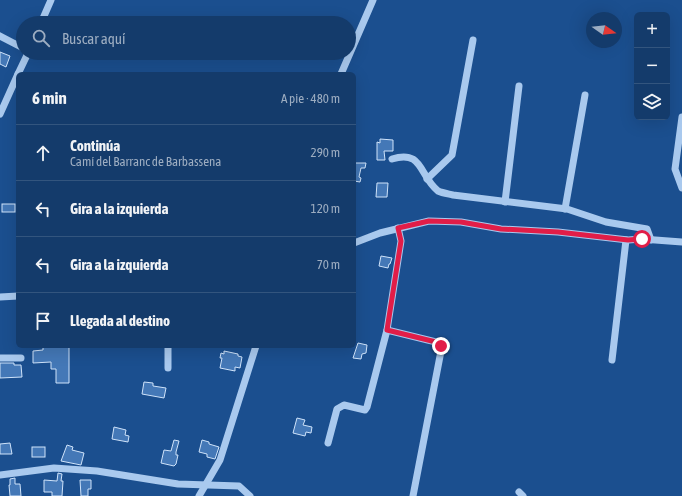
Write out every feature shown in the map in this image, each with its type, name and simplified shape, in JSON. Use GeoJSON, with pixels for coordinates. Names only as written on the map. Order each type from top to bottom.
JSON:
{"type":"FeatureCollection","features":[{"type":"Feature","properties":{"kind":"street"},"geometry":{"type":"LineString","coordinates":[[44,16],[51,0]]}},
{"type":"Feature","properties":{"kind":"street"},"geometry":{"type":"LineString","coordinates":[[356,39],[373,0]]}},
{"type":"Feature","properties":{"kind":"street"},"geometry":{"type":"LineString","coordinates":[[0,36],[16,44]]}},
{"type":"Feature","properties":{"kind":"street"},"geometry":{"type":"LineString","coordinates":[[427,179],[452,155],[473,40]]}},
{"type":"Feature","properties":{"kind":"street"},"geometry":{"type":"LineString","coordinates":[[19,72],[25,60]]}},
{"type":"Feature","properties":{"kind":"street"},"geometry":{"type":"LineString","coordinates":[[342,72],[347,60]]}},
{"type":"Feature","properties":{"kind":"street"},"geometry":{"type":"LineString","coordinates":[[0,114],[16,78]]}},
{"type":"Feature","properties":{"kind":"street"},"geometry":{"type":"LineString","coordinates":[[505,202],[519,86]]}},
{"type":"Feature","properties":{"kind":"street"},"geometry":{"type":"LineString","coordinates":[[565,209],[586,95]]}},
{"type":"Feature","properties":{"kind":"street"},"geometry":{"type":"LineString","coordinates":[[682,117],[676,169],[682,188]]}},
{"type":"Feature","properties":{"kind":"street"},"geometry":{"type":"LineString","coordinates":[[392,159],[400,156],[412,158],[418,164],[427,179],[439,191],[453,195],[565,209],[606,222],[647,229],[651,240]]}},
{"type":"Feature","properties":{"kind":"street"},"geometry":{"type":"LineString","coordinates":[[356,242],[380,233],[429,221],[461,222],[501,229],[558,232],[626,240],[682,242]]}},
{"type":"Feature","properties":{"kind":"street"},"geometry":{"type":"LineString","coordinates":[[328,443],[337,409],[344,405],[365,410],[367,407],[387,330],[401,241],[398,228]]}},
{"type":"Feature","properties":{"kind":"street"},"geometry":{"type":"LineString","coordinates":[[612,360],[626,240]]}},
{"type":"Feature","properties":{"kind":"street"},"geometry":{"type":"LineString","coordinates":[[0,297],[16,296]]}},
{"type":"Feature","properties":{"kind":"street"},"geometry":{"type":"LineString","coordinates":[[387,330],[436,342],[441,346],[413,496]]}},
{"type":"Feature","properties":{"kind":"street"},"geometry":{"type":"LineString","coordinates":[[168,348],[168,368]]}},
{"type":"Feature","properties":{"kind":"street"},"geometry":{"type":"LineString","coordinates":[[199,496],[220,460],[255,348]]}},
{"type":"Feature","properties":{"kind":"street"},"geometry":{"type":"LineString","coordinates":[[0,358],[21,358]]}},
{"type":"Feature","properties":{"kind":"street"},"geometry":{"type":"LineString","coordinates":[[0,475],[54,468],[97,471],[178,484],[239,486],[250,496]]}},
{"type":"Feature","properties":{"kind":"building"},"geometry":{"type":"Polygon","coordinates":[[[0,52],[10,56],[6,67],[0,64],[0,52]]]}},
{"type":"Feature","properties":{"kind":"building"},"geometry":{"type":"Polygon","coordinates":[[[380,139],[393,140],[393,151],[384,151],[385,160],[377,160],[377,142],[380,143],[380,139]]]}},
{"type":"Feature","properties":{"kind":"building"},"geometry":{"type":"Polygon","coordinates":[[[356,163],[366,163],[365,168],[361,168],[359,177],[361,178],[360,182],[356,181],[356,163]]]}},
{"type":"Feature","properties":{"kind":"building"},"geometry":{"type":"Polygon","coordinates":[[[377,183],[388,183],[387,197],[376,197],[377,183]]]}},
{"type":"Feature","properties":{"kind":"building"},"geometry":{"type":"Polygon","coordinates":[[[2,204],[15,204],[15,212],[2,212],[2,204]]]}},
{"type":"Feature","properties":{"kind":"building"},"geometry":{"type":"Polygon","coordinates":[[[381,256],[392,258],[388,268],[379,266],[381,256]]]}},
{"type":"Feature","properties":{"kind":"building"},"geometry":{"type":"Polygon","coordinates":[[[358,343],[367,345],[366,353],[362,354],[361,359],[353,358],[358,343]]]}},
{"type":"Feature","properties":{"kind":"building"},"geometry":{"type":"Polygon","coordinates":[[[43,348],[69,348],[69,383],[56,383],[56,369],[51,369],[51,362],[33,363],[33,351],[43,350],[43,348]]]}},
{"type":"Feature","properties":{"kind":"building"},"geometry":{"type":"Polygon","coordinates":[[[224,351],[238,354],[238,356],[242,357],[240,368],[235,367],[235,371],[220,368],[222,358],[220,358],[221,353],[224,354],[224,351]]]}},
{"type":"Feature","properties":{"kind":"building"},"geometry":{"type":"Polygon","coordinates":[[[0,363],[14,363],[14,365],[21,365],[22,377],[0,378],[0,363]]]}},
{"type":"Feature","properties":{"kind":"building"},"geometry":{"type":"Polygon","coordinates":[[[144,382],[153,383],[153,386],[166,388],[164,398],[142,394],[144,382]]]}},
{"type":"Feature","properties":{"kind":"building"},"geometry":{"type":"Polygon","coordinates":[[[297,418],[305,420],[303,425],[312,427],[311,433],[306,432],[305,436],[293,433],[297,418]]]}},
{"type":"Feature","properties":{"kind":"building"},"geometry":{"type":"Polygon","coordinates":[[[114,427],[126,430],[125,435],[129,436],[128,442],[112,439],[114,427]]]}},
{"type":"Feature","properties":{"kind":"building"},"geometry":{"type":"Polygon","coordinates":[[[174,440],[179,441],[176,452],[176,455],[178,455],[176,464],[174,466],[161,463],[164,450],[171,451],[174,440]]]}},
{"type":"Feature","properties":{"kind":"building"},"geometry":{"type":"Polygon","coordinates":[[[202,440],[219,447],[215,459],[207,457],[207,454],[199,452],[202,440]]]}},
{"type":"Feature","properties":{"kind":"building"},"geometry":{"type":"Polygon","coordinates":[[[10,443],[12,454],[0,454],[0,444],[10,443]]]}},
{"type":"Feature","properties":{"kind":"building"},"geometry":{"type":"Polygon","coordinates":[[[67,445],[73,447],[72,450],[84,453],[81,465],[61,461],[67,445]]]}},
{"type":"Feature","properties":{"kind":"building"},"geometry":{"type":"Polygon","coordinates":[[[32,447],[45,447],[45,457],[32,457],[32,447]]]}},
{"type":"Feature","properties":{"kind":"building"},"geometry":{"type":"Polygon","coordinates":[[[58,473],[62,474],[62,496],[52,496],[52,492],[44,492],[44,480],[57,481],[58,473]]]}},
{"type":"Feature","properties":{"kind":"building"},"geometry":{"type":"Polygon","coordinates":[[[15,478],[15,484],[20,484],[21,496],[10,496],[10,479],[15,478]]]}},
{"type":"Feature","properties":{"kind":"building"},"geometry":{"type":"Polygon","coordinates":[[[80,480],[91,480],[91,489],[88,489],[88,496],[81,496],[80,480]]]}},
{"type":"Feature","properties":{"kind":"route"},"geometry":{"type":"LineString","coordinates":[[441,346],[436,342],[387,330],[401,241],[398,228],[429,221],[461,222],[501,229],[558,232],[628,240],[642,239]]}}]}
